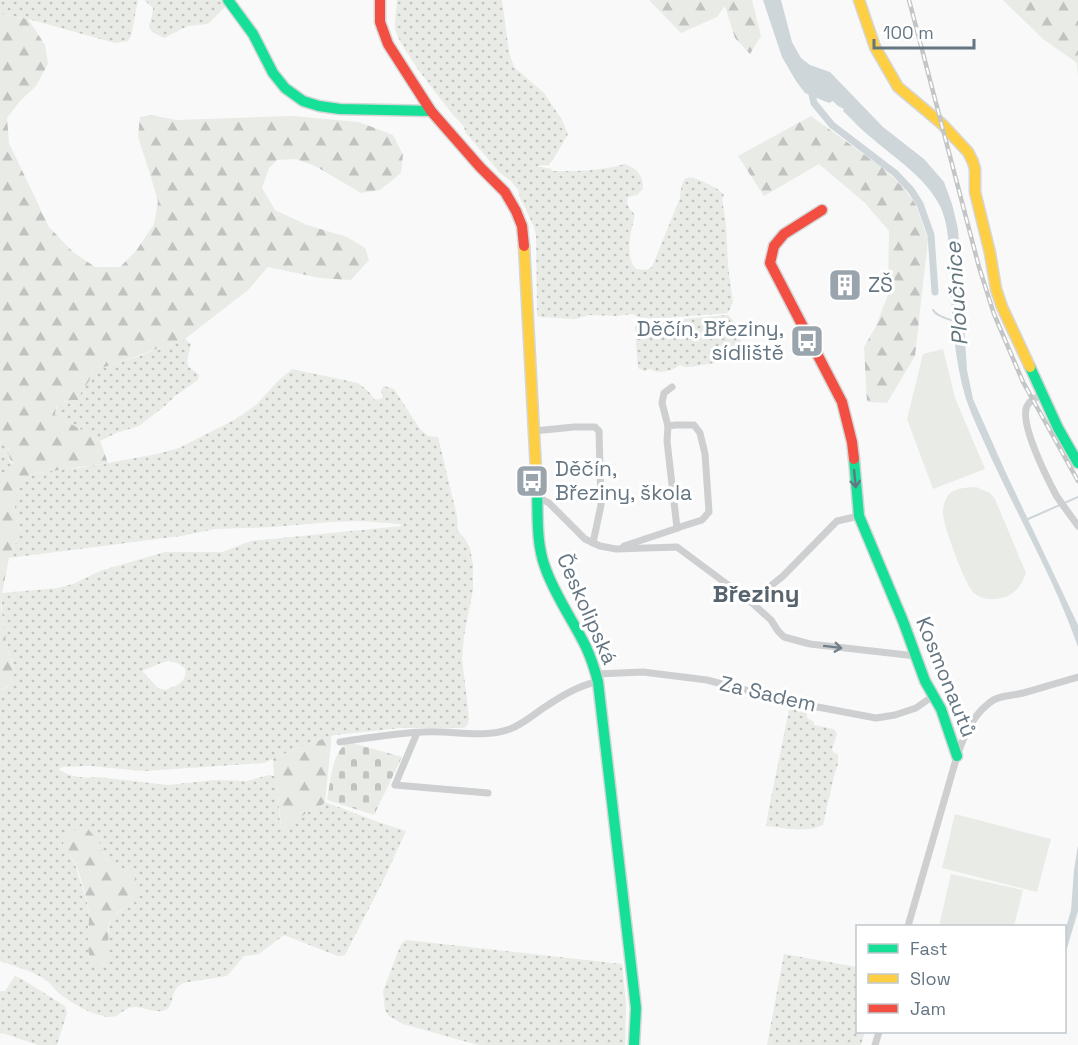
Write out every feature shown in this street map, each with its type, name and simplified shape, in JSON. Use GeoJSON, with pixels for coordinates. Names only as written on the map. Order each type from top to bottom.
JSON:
{"type":"FeatureCollection","features":[{"type":"Feature","properties":{"kind":"street"},"geometry":{"type":"LineString","coordinates":[[228,0],[253,34],[273,74],[285,88],[303,101],[340,109],[431,111]]}},
{"type":"Feature","properties":{"kind":"street","name":"Českolipská"},"geometry":{"type":"LineString","coordinates":[[380,0],[380,22],[388,44],[431,111],[473,160],[505,192],[522,226],[540,549],[550,580],[589,653],[597,678],[636,1008],[634,1045]]}},
{"type":"Feature","properties":{"kind":"street"},"geometry":{"type":"LineString","coordinates":[[859,0],[874,47],[898,87],[942,124],[968,152],[973,162],[975,192],[990,253],[996,290],[1005,316],[1041,395],[1078,463]]}},
{"type":"Feature","properties":{"kind":"street","name":"Kosmonautů"},"geometry":{"type":"LineString","coordinates":[[822,210],[784,234],[774,246],[770,263],[842,402],[852,442],[859,516],[903,621],[925,681],[941,709],[957,756],[909,925]]}},
{"type":"Feature","properties":{"kind":"street"},"geometry":{"type":"LineString","coordinates":[[672,387],[664,393],[662,403],[668,426],[666,441],[678,528]]}},
{"type":"Feature","properties":{"kind":"street"},"geometry":{"type":"LineString","coordinates":[[1041,395],[1032,399],[1028,404],[1025,410],[1027,423],[1035,450],[1063,504],[1078,526]]}},
{"type":"Feature","properties":{"kind":"street"},"geometry":{"type":"LineString","coordinates":[[616,549],[702,520],[709,512],[705,454],[700,433],[694,425],[668,426]]}},
{"type":"Feature","properties":{"kind":"street"},"geometry":{"type":"LineString","coordinates":[[534,431],[595,427],[599,431],[601,506],[593,543]]}},
{"type":"Feature","properties":{"kind":"street"},"geometry":{"type":"LineString","coordinates":[[538,496],[549,503],[585,539],[600,546],[616,549],[677,547],[751,603],[771,620],[784,637],[810,644],[916,656]]}},
{"type":"Feature","properties":{"kind":"street"},"geometry":{"type":"LineString","coordinates":[[751,603],[783,576],[837,521],[859,516]]}},
{"type":"Feature","properties":{"kind":"street","name":"Za Sadem"},"geometry":{"type":"LineString","coordinates":[[340,742],[400,734],[504,731],[524,722],[597,678],[643,672],[706,680],[791,702],[876,718],[916,708],[933,696]]}},
{"type":"Feature","properties":{"kind":"street"},"geometry":{"type":"LineString","coordinates":[[957,756],[970,723],[986,705],[997,698],[1075,678]]}},
{"type":"Feature","properties":{"kind":"street"},"geometry":{"type":"LineString","coordinates":[[949,732],[965,734]]}},
{"type":"Feature","properties":{"kind":"street"},"geometry":{"type":"LineString","coordinates":[[417,733],[395,785],[488,793]]}},
{"type":"Feature","properties":{"kind":"green space"},"geometry":{"type":"Polygon","coordinates":[[[0,0],[138,0],[131,36],[128,41],[115,43],[28,19],[0,14],[0,0]]]}},
{"type":"Feature","properties":{"kind":"green space"},"geometry":{"type":"Polygon","coordinates":[[[144,0],[221,0],[225,7],[208,24],[188,26],[164,38],[150,29],[153,8],[144,0]]]}},
{"type":"Feature","properties":{"kind":"green space"},"geometry":{"type":"Polygon","coordinates":[[[397,0],[502,0],[509,52],[514,67],[544,93],[562,120],[568,134],[548,165],[536,166],[553,171],[572,171],[625,164],[641,176],[643,189],[637,195],[628,197],[627,200],[635,215],[629,250],[632,264],[636,269],[646,270],[652,267],[680,198],[684,180],[690,177],[695,178],[722,193],[733,302],[728,313],[653,319],[633,314],[590,315],[575,319],[539,317],[537,315],[536,235],[519,191],[499,172],[466,133],[461,123],[410,58],[395,28],[397,0]]]}},
{"type":"Feature","properties":{"kind":"green space"},"geometry":{"type":"Polygon","coordinates":[[[649,0],[752,0],[761,36],[750,54],[735,38],[725,6],[717,17],[681,33],[649,0]]]}},
{"type":"Feature","properties":{"kind":"green space"},"geometry":{"type":"Polygon","coordinates":[[[1003,0],[1078,0],[1078,76],[1077,63],[1043,39],[1003,0]]]}},
{"type":"Feature","properties":{"kind":"green space"},"geometry":{"type":"Polygon","coordinates":[[[0,14],[28,19],[45,45],[48,64],[36,86],[7,118],[9,143],[49,227],[73,252],[95,267],[120,267],[136,251],[154,224],[158,202],[138,137],[140,117],[151,115],[176,120],[292,116],[359,122],[393,135],[403,155],[401,173],[380,190],[361,193],[317,167],[296,159],[277,160],[269,168],[262,188],[275,210],[307,225],[347,237],[365,248],[369,260],[351,280],[320,278],[268,267],[248,290],[185,339],[111,365],[97,367],[92,371],[78,400],[65,401],[56,407],[55,415],[100,441],[108,463],[38,473],[30,475],[22,482],[15,498],[20,533],[9,558],[2,593],[1,608],[6,641],[15,672],[11,683],[4,689],[0,688],[0,484],[13,471],[15,464],[10,459],[8,445],[0,441],[0,14]]]}},
{"type":"Feature","properties":{"kind":"green space"},"geometry":{"type":"Polygon","coordinates":[[[811,116],[883,168],[904,188],[916,205],[928,239],[915,356],[887,403],[867,402],[864,347],[875,328],[888,295],[889,231],[865,203],[819,164],[764,196],[738,156],[811,116]]]}},
{"type":"Feature","properties":{"kind":"green space"},"geometry":{"type":"Polygon","coordinates":[[[728,315],[738,326],[740,333],[742,352],[737,359],[691,367],[680,365],[661,372],[650,369],[644,371],[638,368],[635,326],[639,320],[662,321],[728,315]]]}},
{"type":"Feature","properties":{"kind":"green space"},"geometry":{"type":"Polygon","coordinates":[[[185,339],[191,344],[187,360],[188,366],[199,375],[198,380],[139,426],[100,441],[55,415],[61,403],[75,401],[97,367],[101,368],[136,357],[185,339]]]}},
{"type":"Feature","properties":{"kind":"green space"},"geometry":{"type":"Polygon","coordinates":[[[943,349],[955,398],[985,469],[933,489],[907,419],[923,354],[943,349]]]}},
{"type":"Feature","properties":{"kind":"green space"},"geometry":{"type":"Polygon","coordinates":[[[292,369],[358,383],[375,400],[383,398],[381,390],[384,386],[394,389],[420,429],[428,436],[438,437],[457,516],[458,531],[470,548],[473,565],[473,590],[462,659],[468,722],[463,728],[400,728],[335,735],[264,763],[144,771],[89,766],[59,769],[79,777],[168,785],[215,780],[247,781],[269,775],[274,776],[277,782],[280,823],[284,828],[325,802],[406,831],[345,955],[338,956],[284,935],[259,954],[244,956],[227,976],[183,983],[176,989],[169,1007],[163,1011],[131,1007],[114,1017],[97,1014],[71,1002],[38,975],[0,961],[0,688],[4,689],[9,685],[13,672],[4,629],[2,593],[58,588],[73,584],[100,571],[165,552],[222,552],[251,541],[402,526],[361,521],[215,529],[181,536],[9,558],[20,533],[15,498],[22,482],[30,475],[108,463],[179,448],[236,419],[256,405],[292,369]],[[168,661],[142,671],[158,688],[165,690],[180,683],[185,677],[185,668],[168,661]],[[99,843],[63,844],[75,864],[87,902],[88,929],[102,965],[106,963],[110,922],[114,916],[134,903],[99,843]]]}},
{"type":"Feature","properties":{"kind":"green space"},"geometry":{"type":"Polygon","coordinates":[[[0,441],[8,445],[9,460],[15,464],[14,471],[0,484],[0,441]]]}},
{"type":"Feature","properties":{"kind":"green space"},"geometry":{"type":"Polygon","coordinates":[[[976,487],[990,493],[995,499],[1026,573],[1017,589],[1002,598],[984,598],[970,589],[948,536],[944,520],[944,505],[950,494],[960,489],[976,487]]]}},
{"type":"Feature","properties":{"kind":"green space"},"geometry":{"type":"Polygon","coordinates":[[[790,705],[807,708],[807,718],[814,722],[814,725],[834,729],[837,734],[832,749],[838,755],[838,764],[823,825],[810,829],[766,826],[790,705]]]}},
{"type":"Feature","properties":{"kind":"green space"},"geometry":{"type":"Polygon","coordinates":[[[331,736],[325,802],[284,828],[281,827],[273,759],[331,736]]]}},
{"type":"Feature","properties":{"kind":"green space"},"geometry":{"type":"Polygon","coordinates":[[[349,742],[402,757],[374,815],[327,800],[335,760],[343,746],[349,742]]]}},
{"type":"Feature","properties":{"kind":"green space"},"geometry":{"type":"Polygon","coordinates":[[[955,814],[1051,839],[1037,892],[942,868],[955,814]]]}},
{"type":"Feature","properties":{"kind":"green space"},"geometry":{"type":"Polygon","coordinates":[[[80,828],[88,829],[99,842],[107,861],[131,872],[141,894],[134,903],[118,912],[109,923],[109,952],[106,963],[98,965],[89,955],[89,913],[84,888],[75,863],[63,842],[63,839],[71,832],[80,828]]]}},
{"type":"Feature","properties":{"kind":"green space"},"geometry":{"type":"Polygon","coordinates":[[[951,874],[1023,890],[1014,925],[939,925],[951,874]]]}},
{"type":"Feature","properties":{"kind":"green space"},"geometry":{"type":"Polygon","coordinates":[[[406,940],[622,964],[626,1004],[625,1045],[478,1045],[403,1024],[389,1016],[385,1010],[383,991],[401,944],[406,940]]]}},
{"type":"Feature","properties":{"kind":"green space"},"geometry":{"type":"Polygon","coordinates":[[[784,954],[856,967],[856,1033],[865,1033],[861,1045],[767,1045],[784,954]]]}},
{"type":"Feature","properties":{"kind":"green space"},"geometry":{"type":"Polygon","coordinates":[[[15,976],[65,1006],[67,1013],[57,1045],[38,1045],[0,1034],[0,991],[5,991],[15,976]]]}},
{"type":"Feature","properties":{"kind":"water","name":"Ploučnice"},"geometry":{"type":"Polygon","coordinates":[[[763,0],[781,0],[792,42],[801,58],[810,65],[830,72],[883,127],[924,159],[944,182],[958,229],[967,370],[973,399],[1078,625],[1078,647],[1058,597],[989,453],[966,399],[954,338],[949,250],[940,206],[927,186],[865,133],[843,111],[844,109],[833,101],[829,103],[805,93],[782,57],[763,0]]]}},
{"type":"Feature","properties":{"kind":"water"},"geometry":{"type":"Polygon","coordinates":[[[1078,845],[1078,911],[1066,952],[1066,928],[1071,910],[1078,845]]]}},
{"type":"Feature","properties":{"kind":"waterway","name":"Ploučnice"},"geometry":{"type":"LineString","coordinates":[[811,90],[814,103],[832,125],[895,173],[920,204],[931,235],[935,292]]}},
{"type":"Feature","properties":{"kind":"waterway","name":"Ploučnice"},"geometry":{"type":"LineString","coordinates":[[933,310],[939,316],[954,321]]}},
{"type":"Feature","properties":{"kind":"waterway"},"geometry":{"type":"LineString","coordinates":[[1028,519],[1078,497]]}},
{"type":"Feature","properties":{"kind":"railway"},"geometry":{"type":"LineString","coordinates":[[909,0],[979,267],[994,314],[1023,382],[1078,481]]}},
{"type":"Feature","properties":{"kind":"traffic: fast"},"geometry":{"type":"LineString","coordinates":[[228,0],[253,34],[273,73],[285,88],[303,101],[340,109],[431,111]]}},
{"type":"Feature","properties":{"kind":"traffic: fast"},"geometry":{"type":"LineString","coordinates":[[1030,367],[1058,428],[1078,463]]}},
{"type":"Feature","properties":{"kind":"traffic: fast"},"geometry":{"type":"LineString","coordinates":[[854,459],[859,516],[903,621],[925,681],[941,709],[957,756]]}},
{"type":"Feature","properties":{"kind":"traffic: fast"},"geometry":{"type":"LineString","coordinates":[[537,489],[542,558],[554,588],[586,647],[598,682],[636,1008],[634,1045]]}},
{"type":"Feature","properties":{"kind":"traffic: slow"},"geometry":{"type":"LineString","coordinates":[[859,0],[875,47],[898,87],[942,124],[968,152],[973,162],[975,192],[996,289],[1030,367]]}},
{"type":"Feature","properties":{"kind":"traffic: slow"},"geometry":{"type":"LineString","coordinates":[[524,246],[537,489]]}},
{"type":"Feature","properties":{"kind":"traffic: jam"},"geometry":{"type":"LineString","coordinates":[[380,0],[380,22],[388,44],[431,111],[505,192],[522,226],[524,246]]}},
{"type":"Feature","properties":{"kind":"traffic: jam"},"geometry":{"type":"LineString","coordinates":[[822,210],[784,234],[774,246],[770,263],[842,402],[854,459]]}},
{"type":"Feature","properties":{"kind":"place","name":"ZŠ"},"geometry":{"type":"Point","coordinates":[845,285]}},
{"type":"Feature","properties":{"kind":"place","name":"Děčín, Březiny, sídliště"},"geometry":{"type":"Point","coordinates":[807,341]}},
{"type":"Feature","properties":{"kind":"place","name":"Děčín, Březiny, škola"},"geometry":{"type":"Point","coordinates":[532,481]}},
{"type":"Feature","properties":{"kind":"district","name":"Březiny"},"geometry":{"type":"Point","coordinates":[756,594]}}]}
